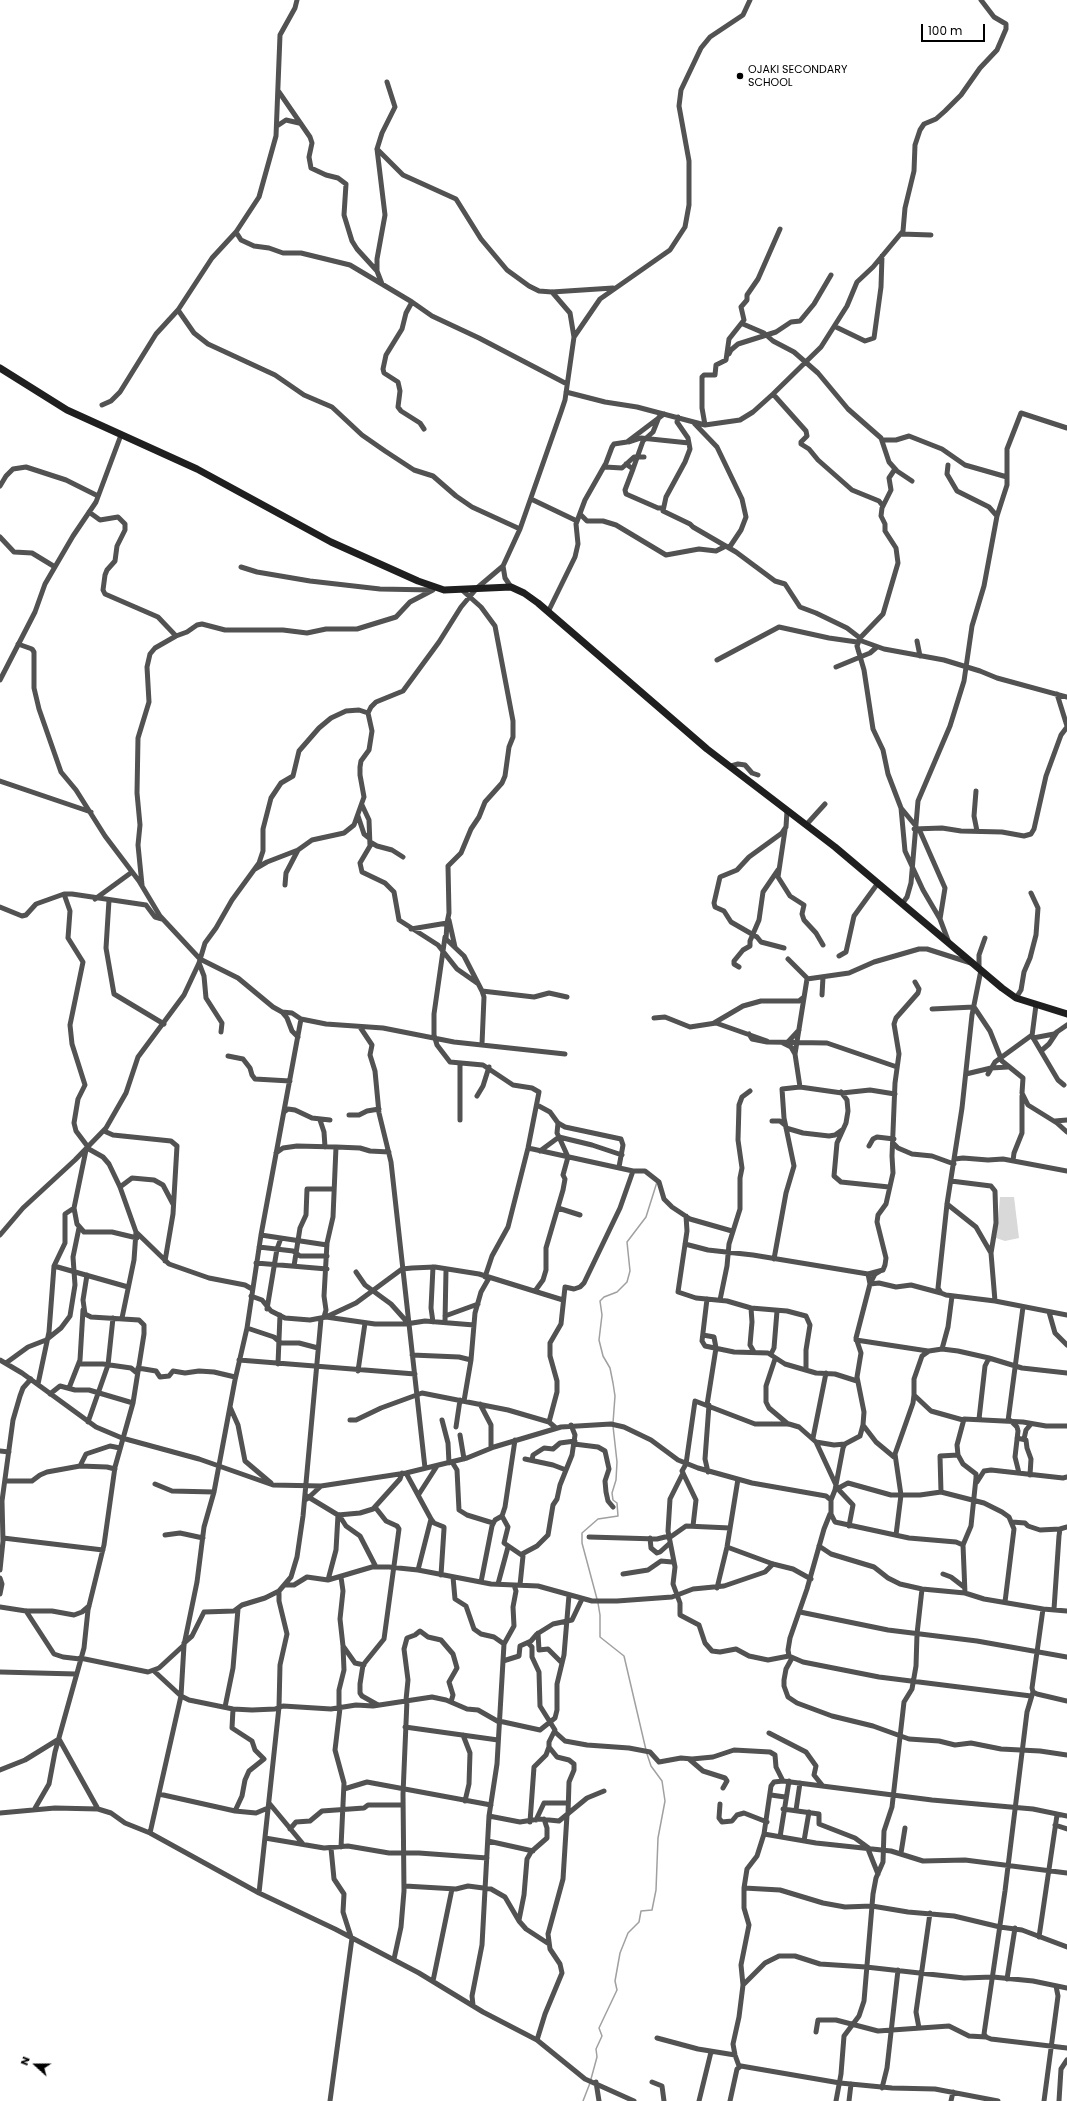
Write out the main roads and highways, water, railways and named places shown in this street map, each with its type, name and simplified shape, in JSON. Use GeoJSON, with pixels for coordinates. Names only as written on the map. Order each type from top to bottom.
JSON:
{"type":"FeatureCollection","features":[{"type":"Feature","properties":{"kind":"waterway"},"geometry":{"type":"LineString","coordinates":[[613,1423],[615,1396],[613,1383],[610,1368],[603,1356],[599,1340],[602,1315],[600,1301],[604,1297],[617,1292],[627,1282],[630,1271],[627,1242],[646,1217],[657,1182]]}},
{"type":"Feature","properties":{"kind":"waterway"},"geometry":{"type":"LineString","coordinates":[[597,1599],[582,1543],[582,1533],[598,1519],[618,1516],[617,1503],[613,1500],[612,1493],[616,1480],[617,1462],[613,1426]]}},
{"type":"Feature","properties":{"kind":"waterway"},"geometry":{"type":"LineString","coordinates":[[598,1603],[600,1615],[600,1637],[624,1656],[646,1750]]}},
{"type":"Feature","properties":{"kind":"waterway"},"geometry":{"type":"LineString","coordinates":[[591,2079],[597,2057],[596,2049],[602,2036],[599,2028],[617,1990],[615,1981],[620,1953],[628,1933],[639,1922],[641,1911],[652,1910],[656,1890],[658,1838],[665,1801],[662,1781],[651,1766],[647,1754]]}},
{"type":"Feature","properties":{"kind":"waterway"},"geometry":{"type":"LineString","coordinates":[[583,2101],[590,2083]]}},
{"type":"Feature","properties":{"kind":"place","name":"OJAKI SECONDARY SCHOOL"},"geometry":{"type":"Point","coordinates":[740,76]}}]}
